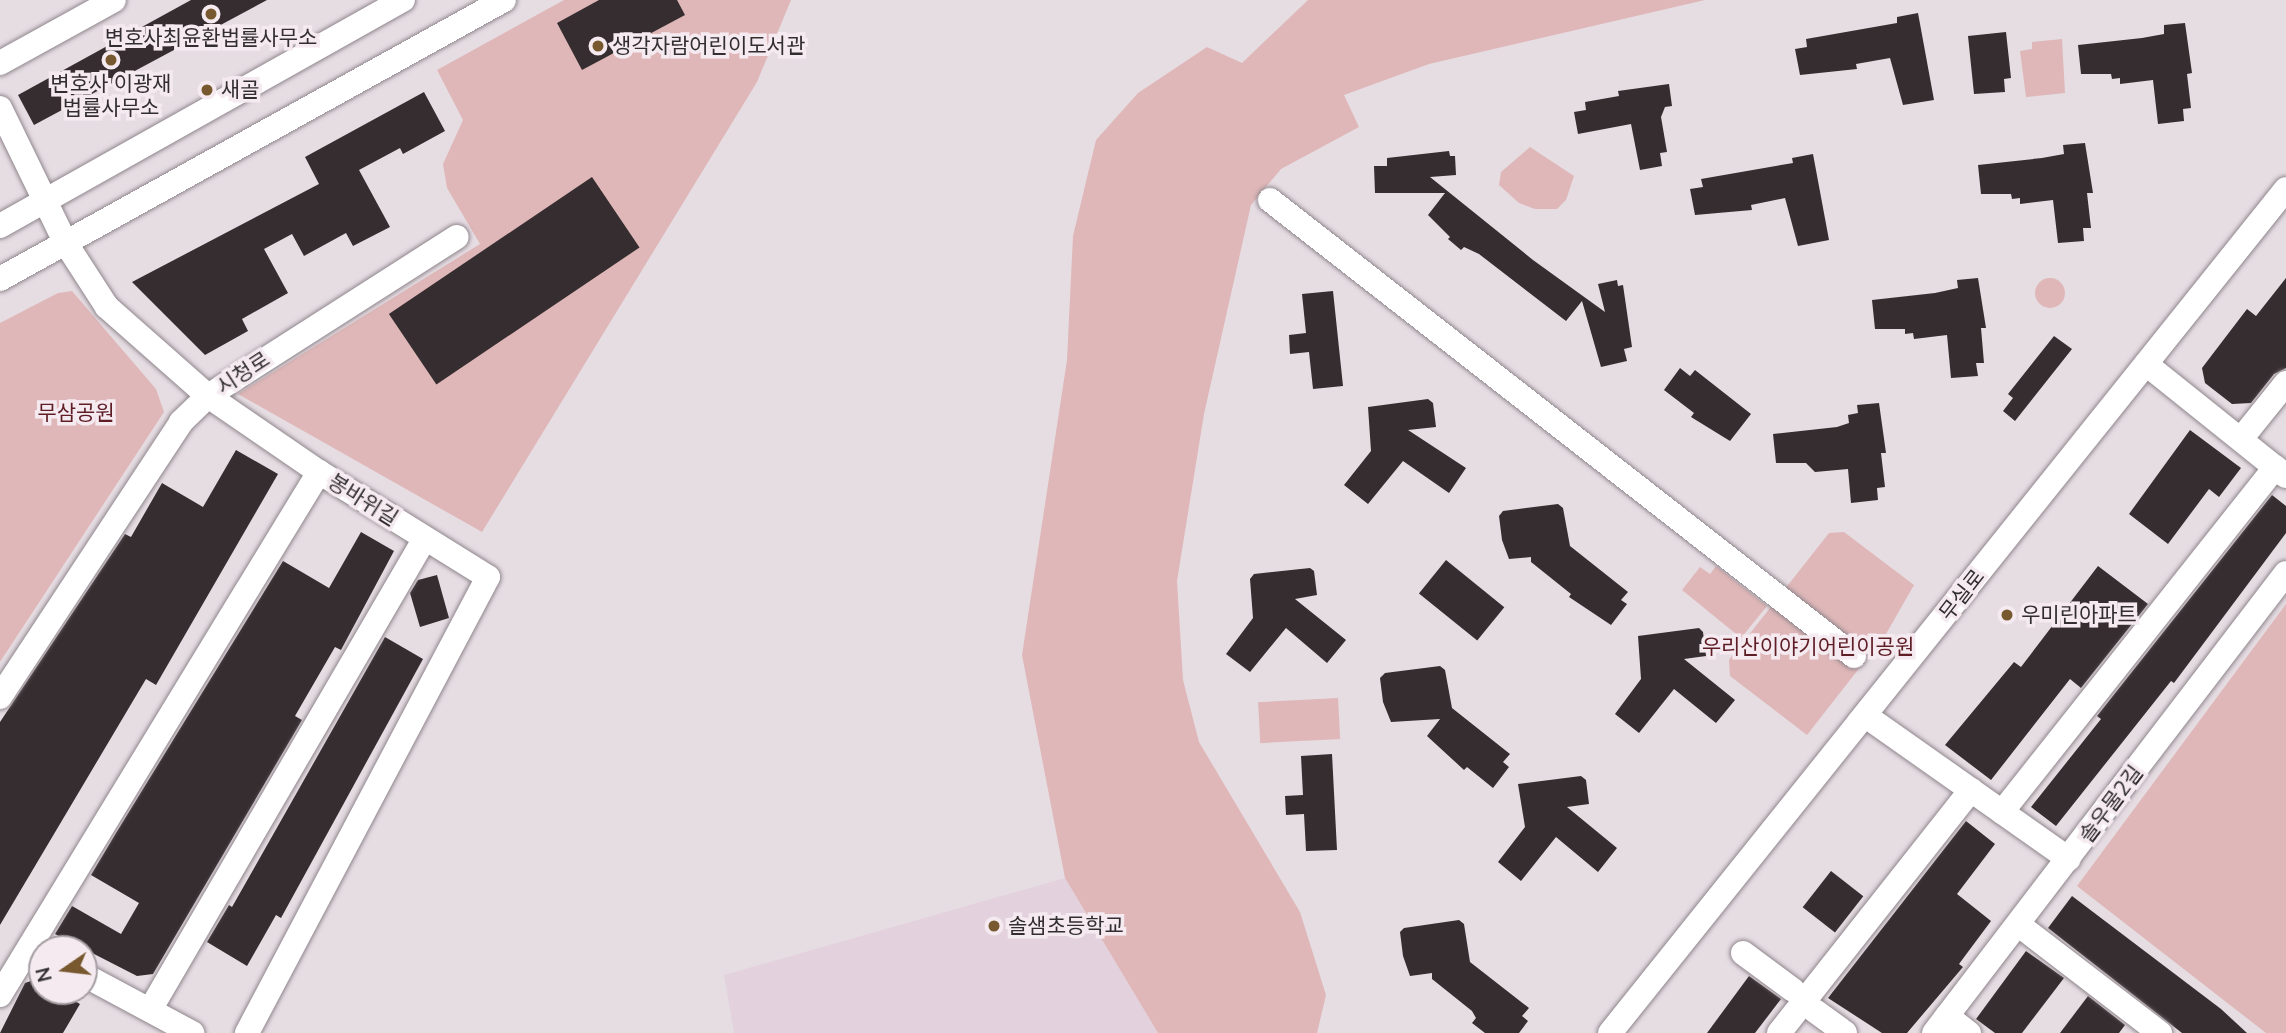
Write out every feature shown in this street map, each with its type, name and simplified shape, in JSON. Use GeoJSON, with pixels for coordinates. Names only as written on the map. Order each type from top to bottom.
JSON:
{"type":"FeatureCollection","features":[{"type":"Feature","properties":{"kind":"street"},"geometry":{"type":"LineString","coordinates":[[0,63],[114,0]]}},
{"type":"Feature","properties":{"kind":"street"},"geometry":{"type":"LineString","coordinates":[[0,226],[402,0]]}},
{"type":"Feature","properties":{"kind":"street"},"geometry":{"type":"LineString","coordinates":[[0,279],[504,0]]}},
{"type":"Feature","properties":{"kind":"street","name":"시청로"},"geometry":{"type":"LineString","coordinates":[[0,108],[65,242],[107,307],[208,396],[457,237]]}},
{"type":"Feature","properties":{"kind":"street","name":"무실로"},"geometry":{"type":"LineString","coordinates":[[1610,1033],[2286,189]]}},
{"type":"Feature","properties":{"kind":"street"},"geometry":{"type":"LineString","coordinates":[[1270,200],[1854,656]]}},
{"type":"Feature","properties":{"kind":"street"},"geometry":{"type":"LineString","coordinates":[[2002,812],[2281,471],[2146,364]]}},
{"type":"Feature","properties":{"kind":"street"},"geometry":{"type":"LineString","coordinates":[[2241,439],[2286,383]]}},
{"type":"Feature","properties":{"kind":"street"},"geometry":{"type":"LineString","coordinates":[[0,697],[181,422],[208,396],[318,472]]}},
{"type":"Feature","properties":{"kind":"street","name":"봉바위길"},"geometry":{"type":"LineString","coordinates":[[45,935],[318,472],[488,577],[247,1033]]}},
{"type":"Feature","properties":{"kind":"street"},"geometry":{"type":"LineString","coordinates":[[150,1010],[425,538]]}},
{"type":"Feature","properties":{"kind":"street","name":"솔우물2길"},"geometry":{"type":"LineString","coordinates":[[1941,1025],[2286,573]]}},
{"type":"Feature","properties":{"kind":"street"},"geometry":{"type":"LineString","coordinates":[[1866,716],[2069,859]]}},
{"type":"Feature","properties":{"kind":"street"},"geometry":{"type":"LineString","coordinates":[[1779,1033],[1970,790]]}},
{"type":"Feature","properties":{"kind":"street"},"geometry":{"type":"LineString","coordinates":[[2019,925],[2160,1033]]}},
{"type":"Feature","properties":{"kind":"street"},"geometry":{"type":"LineString","coordinates":[[1743,953],[1793,990]]}},
{"type":"Feature","properties":{"kind":"street","name":"봉바위길"},"geometry":{"type":"LineString","coordinates":[[0,995],[28,960]]}},
{"type":"Feature","properties":{"kind":"street"},"geometry":{"type":"LineString","coordinates":[[98,982],[192,1033]]}},
{"type":"Feature","properties":{"kind":"street"},"geometry":{"type":"LineString","coordinates":[[1815,1011],[1845,1033]]}},
{"type":"Feature","properties":{"kind":"street"},"geometry":{"type":"LineString","coordinates":[[1941,1025],[1969,1033]]}},
{"type":"Feature","properties":{"kind":"shaded area","name":"솔샘초등학교"},"geometry":{"type":"Polygon","coordinates":[[[1065,878],[1158,1033],[734,1033],[724,975],[1065,878]]]}},
{"type":"Feature","properties":{"kind":"green space"},"geometry":{"type":"Polygon","coordinates":[[[564,0],[791,0],[757,82],[482,532],[238,394],[480,244],[447,188],[443,164],[463,120],[437,70],[564,0]]]}},
{"type":"Feature","properties":{"kind":"green space"},"geometry":{"type":"Polygon","coordinates":[[[1308,0],[1705,0],[1429,64],[1344,95],[1359,127],[1281,169],[1251,205],[1204,414],[1177,581],[1183,680],[1199,742],[1300,912],[1326,995],[1317,1033],[1158,1033],[1065,878],[1022,655],[1067,360],[1073,236],[1096,140],[1138,93],[1207,47],[1242,63],[1308,0]]]}},
{"type":"Feature","properties":{"kind":"green space"},"geometry":{"type":"Polygon","coordinates":[[[2062,39],[2065,93],[2026,97],[2020,51],[2032,49],[2032,42],[2062,39]]]}},
{"type":"Feature","properties":{"kind":"green space"},"geometry":{"type":"Polygon","coordinates":[[[1530,147],[1574,176],[1566,200],[1557,209],[1535,209],[1519,203],[1499,185],[1501,172],[1530,147]]]}},
{"type":"Feature","properties":{"kind":"green space"},"geometry":{"type":"Polygon","coordinates":[[[2050,278],[2056,279],[2064,287],[2064,299],[2056,307],[2050,308],[2044,307],[2036,299],[2035,293],[2036,287],[2044,279],[2050,278]]]}},
{"type":"Feature","properties":{"kind":"green space","name":"무삼공원"},"geometry":{"type":"Polygon","coordinates":[[[72,291],[156,389],[164,412],[0,662],[0,323],[58,293],[72,291]]]}},
{"type":"Feature","properties":{"kind":"green space","name":"우리산이야기어린이공원"},"geometry":{"type":"Polygon","coordinates":[[[1844,532],[1914,585],[1886,634],[1807,735],[1730,676],[1729,660],[1829,533],[1844,532]]]}},
{"type":"Feature","properties":{"kind":"green space"},"geometry":{"type":"Polygon","coordinates":[[[1716,566],[1767,606],[1741,638],[1682,590],[1700,567],[1710,574],[1716,566]]]}},
{"type":"Feature","properties":{"kind":"green space"},"geometry":{"type":"Polygon","coordinates":[[[2286,604],[2286,1033],[2266,1033],[2077,886],[2286,604]]]}},
{"type":"Feature","properties":{"kind":"green space"},"geometry":{"type":"Polygon","coordinates":[[[1338,698],[1340,739],[1260,743],[1258,702],[1338,698]]]}},
{"type":"Feature","properties":{"kind":"building"},"geometry":{"type":"Polygon","coordinates":[[[191,0],[267,0],[34,125],[18,95],[191,0]]]}},
{"type":"Feature","properties":{"kind":"building","name":"생각자람어린이도서관"},"geometry":{"type":"Polygon","coordinates":[[[599,0],[677,0],[685,15],[582,70],[557,23],[599,0]]]}},
{"type":"Feature","properties":{"kind":"building"},"geometry":{"type":"Polygon","coordinates":[[[1918,13],[1934,100],[1903,105],[1890,58],[1856,64],[1857,69],[1800,75],[1795,49],[1807,47],[1806,39],[1897,23],[1897,17],[1918,13]]]}},
{"type":"Feature","properties":{"kind":"building"},"geometry":{"type":"Polygon","coordinates":[[[2185,23],[2192,73],[2187,74],[2191,108],[2183,109],[2184,121],[2158,124],[2153,80],[2120,84],[2120,78],[2112,79],[2111,74],[2081,74],[2078,45],[2164,34],[2164,25],[2185,23]]]}},
{"type":"Feature","properties":{"kind":"building"},"geometry":{"type":"Polygon","coordinates":[[[2006,32],[2011,78],[2004,79],[2005,92],[1974,94],[1968,36],[2006,32]]]}},
{"type":"Feature","properties":{"kind":"building"},"geometry":{"type":"Polygon","coordinates":[[[1669,84],[1672,106],[1665,107],[1661,117],[1667,152],[1660,153],[1662,166],[1640,170],[1631,124],[1578,134],[1574,112],[1586,110],[1585,102],[1619,96],[1618,91],[1669,84]]]}},
{"type":"Feature","properties":{"kind":"building"},"geometry":{"type":"Polygon","coordinates":[[[424,92],[445,131],[403,154],[400,148],[359,170],[390,227],[353,246],[346,233],[304,256],[292,234],[264,249],[288,293],[242,319],[248,331],[205,355],[132,282],[319,184],[305,157],[424,92]]]}},
{"type":"Feature","properties":{"kind":"building"},"geometry":{"type":"Polygon","coordinates":[[[2085,143],[2093,193],[2087,193],[2091,228],[2083,228],[2084,241],[2058,243],[2053,200],[2020,204],[2020,198],[2012,199],[2011,194],[1981,194],[1978,165],[2064,154],[2063,145],[2085,143]]]}},
{"type":"Feature","properties":{"kind":"building"},"geometry":{"type":"Polygon","coordinates":[[[1449,151],[1450,156],[1455,156],[1456,175],[1430,177],[1533,260],[1605,312],[1598,284],[1617,280],[1618,286],[1623,285],[1632,347],[1624,349],[1627,361],[1601,367],[1582,301],[1566,321],[1479,254],[1464,247],[1461,250],[1448,239],[1450,237],[1428,215],[1445,193],[1375,193],[1374,166],[1387,166],[1387,158],[1449,151]]]}},
{"type":"Feature","properties":{"kind":"building"},"geometry":{"type":"Polygon","coordinates":[[[1813,154],[1829,240],[1798,246],[1785,198],[1751,205],[1752,210],[1695,215],[1690,189],[1703,187],[1701,179],[1793,163],[1792,158],[1813,154]]]}},
{"type":"Feature","properties":{"kind":"building"},"geometry":{"type":"Polygon","coordinates":[[[592,177],[640,247],[436,384],[389,314],[592,177]]]}},
{"type":"Feature","properties":{"kind":"building"},"geometry":{"type":"Polygon","coordinates":[[[1978,278],[1986,328],[1981,328],[1984,363],[1976,363],[1978,376],[1951,378],[1947,335],[1914,339],[1913,333],[1905,334],[1905,329],[1875,329],[1872,300],[1935,293],[1958,288],[1957,280],[1978,278]]]}},
{"type":"Feature","properties":{"kind":"building"},"geometry":{"type":"Polygon","coordinates":[[[2286,278],[2286,368],[2274,374],[2251,403],[2232,404],[2205,383],[2202,368],[2247,309],[2256,316],[2286,278]]]}},
{"type":"Feature","properties":{"kind":"building"},"geometry":{"type":"Polygon","coordinates":[[[1333,291],[1343,386],[1313,389],[1309,352],[1290,354],[1289,335],[1306,333],[1302,294],[1333,291]]]}},
{"type":"Feature","properties":{"kind":"building"},"geometry":{"type":"Polygon","coordinates":[[[2054,336],[2072,349],[2015,421],[2003,411],[2013,398],[2008,394],[2054,336]]]}},
{"type":"Feature","properties":{"kind":"building"},"geometry":{"type":"Polygon","coordinates":[[[1680,368],[1690,376],[1695,370],[1751,414],[1730,441],[1691,417],[1694,413],[1664,390],[1680,368]]]}},
{"type":"Feature","properties":{"kind":"building"},"geometry":{"type":"Polygon","coordinates":[[[1428,399],[1433,403],[1436,427],[1408,430],[1466,468],[1449,493],[1403,461],[1368,504],[1344,485],[1371,451],[1368,407],[1428,399]]]}},
{"type":"Feature","properties":{"kind":"building"},"geometry":{"type":"Polygon","coordinates":[[[1879,403],[1886,453],[1881,453],[1885,487],[1877,488],[1878,500],[1851,503],[1848,469],[1815,472],[1806,463],[1776,463],[1773,434],[1837,427],[1849,423],[1848,415],[1858,413],[1857,405],[1879,403]]]}},
{"type":"Feature","properties":{"kind":"building"},"geometry":{"type":"Polygon","coordinates":[[[2190,430],[2241,468],[2219,497],[2209,489],[2168,544],[2129,514],[2190,430]]]}},
{"type":"Feature","properties":{"kind":"building"},"geometry":{"type":"Polygon","coordinates":[[[236,450],[278,474],[156,685],[146,679],[0,925],[0,722],[125,534],[131,537],[162,483],[203,507],[236,450]]]}},
{"type":"Feature","properties":{"kind":"building"},"geometry":{"type":"Polygon","coordinates":[[[2272,495],[2286,506],[2286,533],[2174,683],[2171,681],[2056,826],[2031,807],[2101,719],[2097,716],[2272,495]]]}},
{"type":"Feature","properties":{"kind":"building"},"geometry":{"type":"Polygon","coordinates":[[[1558,504],[1563,508],[1570,546],[1628,592],[1621,600],[1627,604],[1611,625],[1569,597],[1571,594],[1531,562],[1531,557],[1509,559],[1502,540],[1499,516],[1503,511],[1558,504]]]}},
{"type":"Feature","properties":{"kind":"building"},"geometry":{"type":"Polygon","coordinates":[[[361,532],[394,551],[341,650],[335,647],[295,716],[302,720],[153,974],[137,976],[98,956],[98,935],[55,934],[72,906],[121,934],[139,903],[91,875],[283,561],[329,588],[361,532]]]}},
{"type":"Feature","properties":{"kind":"building"},"geometry":{"type":"Polygon","coordinates":[[[1446,560],[1504,607],[1477,641],[1419,593],[1446,560]]]}},
{"type":"Feature","properties":{"kind":"building"},"geometry":{"type":"Polygon","coordinates":[[[2098,566],[2148,604],[2081,688],[2070,679],[1991,780],[1945,745],[2014,662],[2021,667],[2098,566]]]}},
{"type":"Feature","properties":{"kind":"building"},"geometry":{"type":"Polygon","coordinates":[[[1310,568],[1314,571],[1317,595],[1295,599],[1346,640],[1327,663],[1286,628],[1250,672],[1226,654],[1253,618],[1250,579],[1254,574],[1310,568]]]}},
{"type":"Feature","properties":{"kind":"building"},"geometry":{"type":"Polygon","coordinates":[[[437,575],[449,618],[420,627],[410,593],[418,580],[437,575]]]}},
{"type":"Feature","properties":{"kind":"building"},"geometry":{"type":"Polygon","coordinates":[[[1699,628],[1703,632],[1706,656],[1684,659],[1735,700],[1716,723],[1674,689],[1639,733],[1615,714],[1641,679],[1638,636],[1699,628]]]}},
{"type":"Feature","properties":{"kind":"building"},"geometry":{"type":"Polygon","coordinates":[[[385,637],[423,659],[281,918],[276,915],[247,966],[207,942],[229,905],[232,907],[385,637]]]}},
{"type":"Feature","properties":{"kind":"building"},"geometry":{"type":"Polygon","coordinates":[[[1440,666],[1445,670],[1452,708],[1510,754],[1503,762],[1509,767],[1493,788],[1467,767],[1464,770],[1427,736],[1440,719],[1391,722],[1383,702],[1380,678],[1385,673],[1440,666]]]}},
{"type":"Feature","properties":{"kind":"building"},"geometry":{"type":"Polygon","coordinates":[[[1332,754],[1337,850],[1306,851],[1304,814],[1286,815],[1285,796],[1303,795],[1301,756],[1332,754]]]}},
{"type":"Feature","properties":{"kind":"building"},"geometry":{"type":"Polygon","coordinates":[[[1581,776],[1586,780],[1589,804],[1567,807],[1617,848],[1598,872],[1556,837],[1521,881],[1498,862],[1525,827],[1518,784],[1581,776]]]}},
{"type":"Feature","properties":{"kind":"building"},"geometry":{"type":"Polygon","coordinates":[[[1966,821],[1995,844],[1957,894],[1991,921],[1959,964],[1963,967],[1907,1033],[1882,1033],[1828,998],[1966,821]]]}},
{"type":"Feature","properties":{"kind":"building"},"geometry":{"type":"Polygon","coordinates":[[[1831,871],[1863,896],[1835,932],[1803,907],[1831,871]]]}},
{"type":"Feature","properties":{"kind":"building"},"geometry":{"type":"Polygon","coordinates":[[[2072,896],[2221,1009],[2247,1033],[2182,1033],[2048,928],[2072,896]]]}},
{"type":"Feature","properties":{"kind":"building"},"geometry":{"type":"Polygon","coordinates":[[[1459,920],[1464,924],[1470,962],[1529,1008],[1522,1016],[1528,1021],[1519,1033],[1485,1033],[1472,1023],[1476,1018],[1472,1011],[1432,979],[1432,973],[1410,976],[1403,956],[1400,932],[1404,928],[1459,920]]]}},
{"type":"Feature","properties":{"kind":"building"},"geometry":{"type":"Polygon","coordinates":[[[2026,951],[2064,978],[2022,1033],[1995,1033],[1976,1019],[2026,951]]]}},
{"type":"Feature","properties":{"kind":"building"},"geometry":{"type":"Polygon","coordinates":[[[1749,976],[1781,999],[1755,1033],[1707,1033],[1749,976]]]}},
{"type":"Feature","properties":{"kind":"building"},"geometry":{"type":"Polygon","coordinates":[[[28,982],[28,1005],[79,1005],[63,1033],[0,1033],[25,983],[28,982]]]}},
{"type":"Feature","properties":{"kind":"building"},"geometry":{"type":"Polygon","coordinates":[[[2088,996],[2125,1025],[2119,1033],[2060,1033],[2088,996]]]}},
{"type":"Feature","properties":{"kind":"place","name":"변호사최윤환법률사무소"},"geometry":{"type":"Point","coordinates":[211,14]}},
{"type":"Feature","properties":{"kind":"place","name":"생각자람어린이도서관"},"geometry":{"type":"Point","coordinates":[598,46]}},
{"type":"Feature","properties":{"kind":"place","name":"변호사 이광재 법률사무소"},"geometry":{"type":"Point","coordinates":[111,60]}},
{"type":"Feature","properties":{"kind":"place","name":"새골"},"geometry":{"type":"Point","coordinates":[207,90]}},
{"type":"Feature","properties":{"kind":"place","name":"우미린아파트"},"geometry":{"type":"Point","coordinates":[2007,615]}},
{"type":"Feature","properties":{"kind":"place","name":"솔샘초등학교"},"geometry":{"type":"Point","coordinates":[994,926]}}]}
